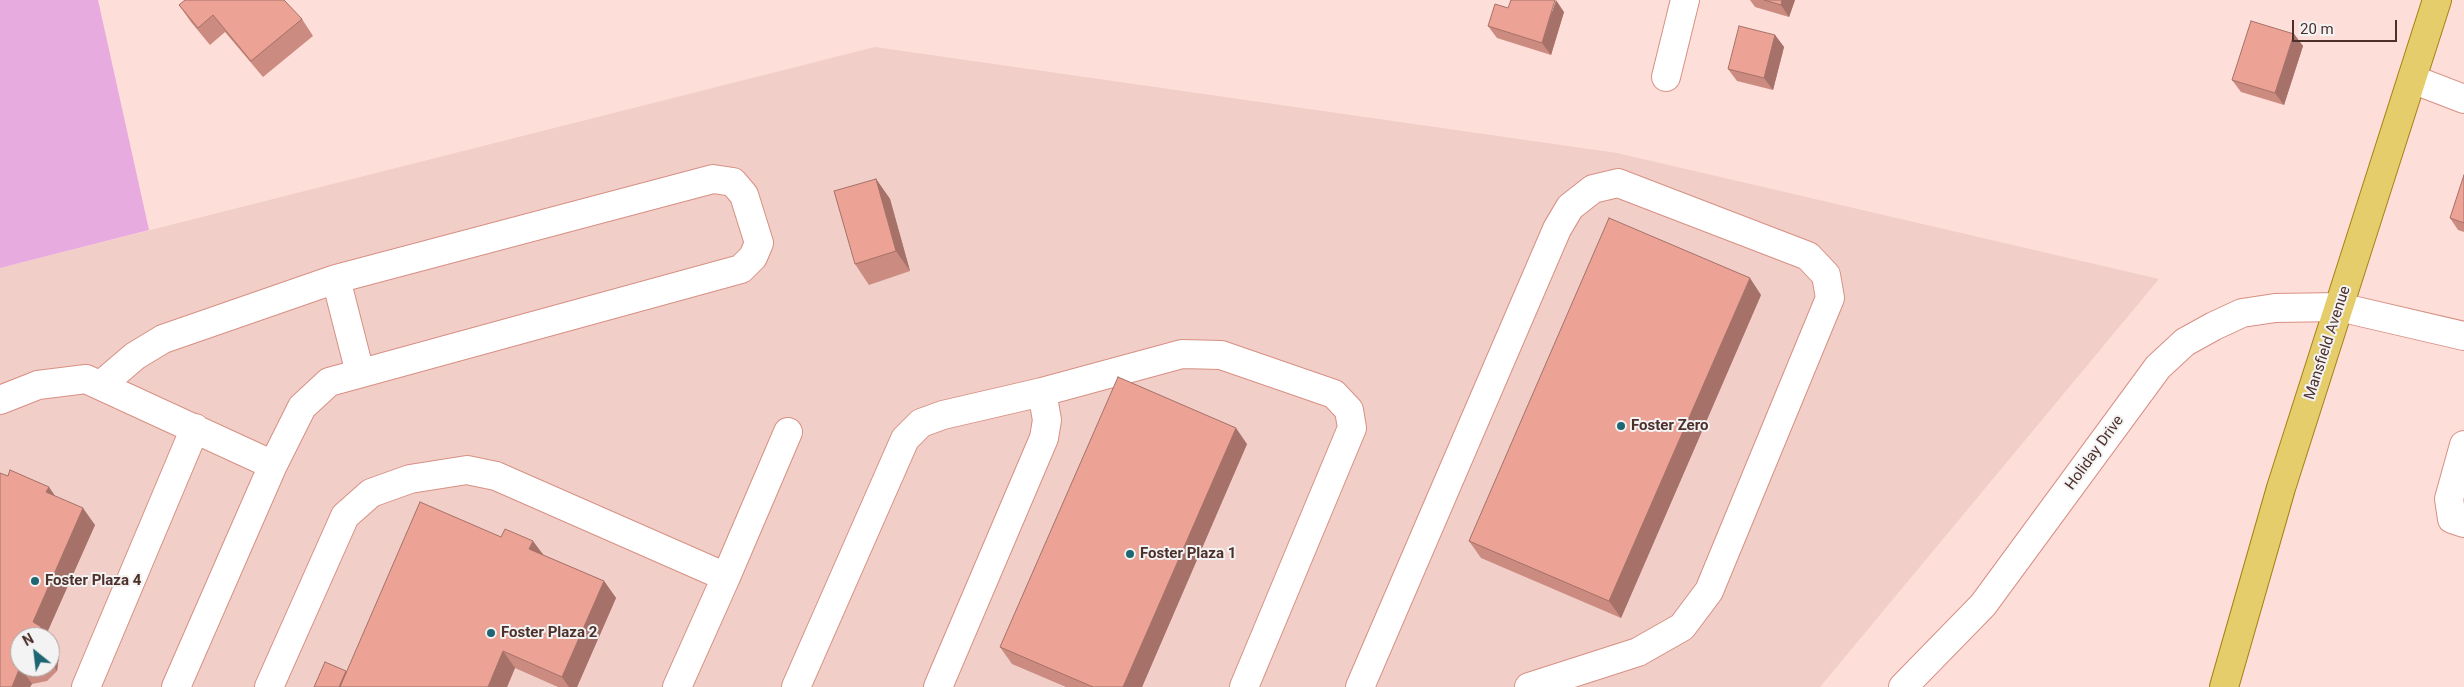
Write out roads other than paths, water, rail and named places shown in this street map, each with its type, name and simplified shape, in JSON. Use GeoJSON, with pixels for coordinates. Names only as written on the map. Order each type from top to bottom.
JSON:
{"type":"FeatureCollection","features":[{"type":"Feature","properties":{"kind":"main road","name":"Mansfield Avenue"},"geometry":{"type":"LineString","coordinates":[[2224,687],[2281,488],[2437,0]]}},
{"type":"Feature","properties":{"kind":"street"},"geometry":{"type":"LineString","coordinates":[[1666,77],[1685,0]]}},
{"type":"Feature","properties":{"kind":"street"},"geometry":{"type":"LineString","coordinates":[[2412,79],[2464,99]]}},
{"type":"Feature","properties":{"kind":"street"},"geometry":{"type":"LineString","coordinates":[[101,385],[136,356],[164,339],[336,279],[713,179],[733,182],[744,195],[759,243],[753,257],[741,269],[329,382],[302,407],[273,465],[176,687]]}},
{"type":"Feature","properties":{"kind":"street"},"geometry":{"type":"LineString","coordinates":[[1360,687],[1553,238],[1570,207],[1592,189],[1618,183],[1808,256],[1826,275],[1830,298],[1709,591],[1682,627],[1638,652],[1529,687]]}},
{"type":"Feature","properties":{"kind":"street"},"geometry":{"type":"LineString","coordinates":[[336,279],[360,373]]}},
{"type":"Feature","properties":{"kind":"street","name":"Holiday Drive"},"geometry":{"type":"LineString","coordinates":[[1916,682],[1983,605],[2158,367],[2185,342],[2242,313],[2274,308],[2339,307],[2464,336]]}},
{"type":"Feature","properties":{"kind":"street"},"geometry":{"type":"LineString","coordinates":[[796,687],[905,439],[922,423],[943,415],[1042,392],[1182,354],[1221,355],[1334,394],[1349,410],[1352,428],[1244,687]]}},
{"type":"Feature","properties":{"kind":"street"},"geometry":{"type":"LineString","coordinates":[[0,400],[38,385],[86,379],[273,465]]}},
{"type":"Feature","properties":{"kind":"street"},"geometry":{"type":"LineString","coordinates":[[938,687],[1044,438],[1047,420],[1042,392]]}},
{"type":"Feature","properties":{"kind":"street"},"geometry":{"type":"LineString","coordinates":[[86,687],[195,428]]}},
{"type":"Feature","properties":{"kind":"street"},"geometry":{"type":"LineString","coordinates":[[677,687],[788,432]]}},
{"type":"Feature","properties":{"kind":"street"},"geometry":{"type":"LineString","coordinates":[[2464,445],[2450,499],[2452,519],[2464,523]]}},
{"type":"Feature","properties":{"kind":"street"},"geometry":{"type":"LineString","coordinates":[[269,687],[345,516],[371,493],[410,479],[467,470],[496,476],[726,577]]}},
{"type":"Feature","properties":{"kind":"place","name":"Foster Zero"},"geometry":{"type":"Point","coordinates":[1621,426]}},
{"type":"Feature","properties":{"kind":"place","name":"Foster Plaza 1"},"geometry":{"type":"Point","coordinates":[1130,554]}},
{"type":"Feature","properties":{"kind":"place","name":"Foster Plaza 4"},"geometry":{"type":"Point","coordinates":[35,581]}},
{"type":"Feature","properties":{"kind":"place","name":"Foster Plaza 2"},"geometry":{"type":"Point","coordinates":[491,633]}}]}
